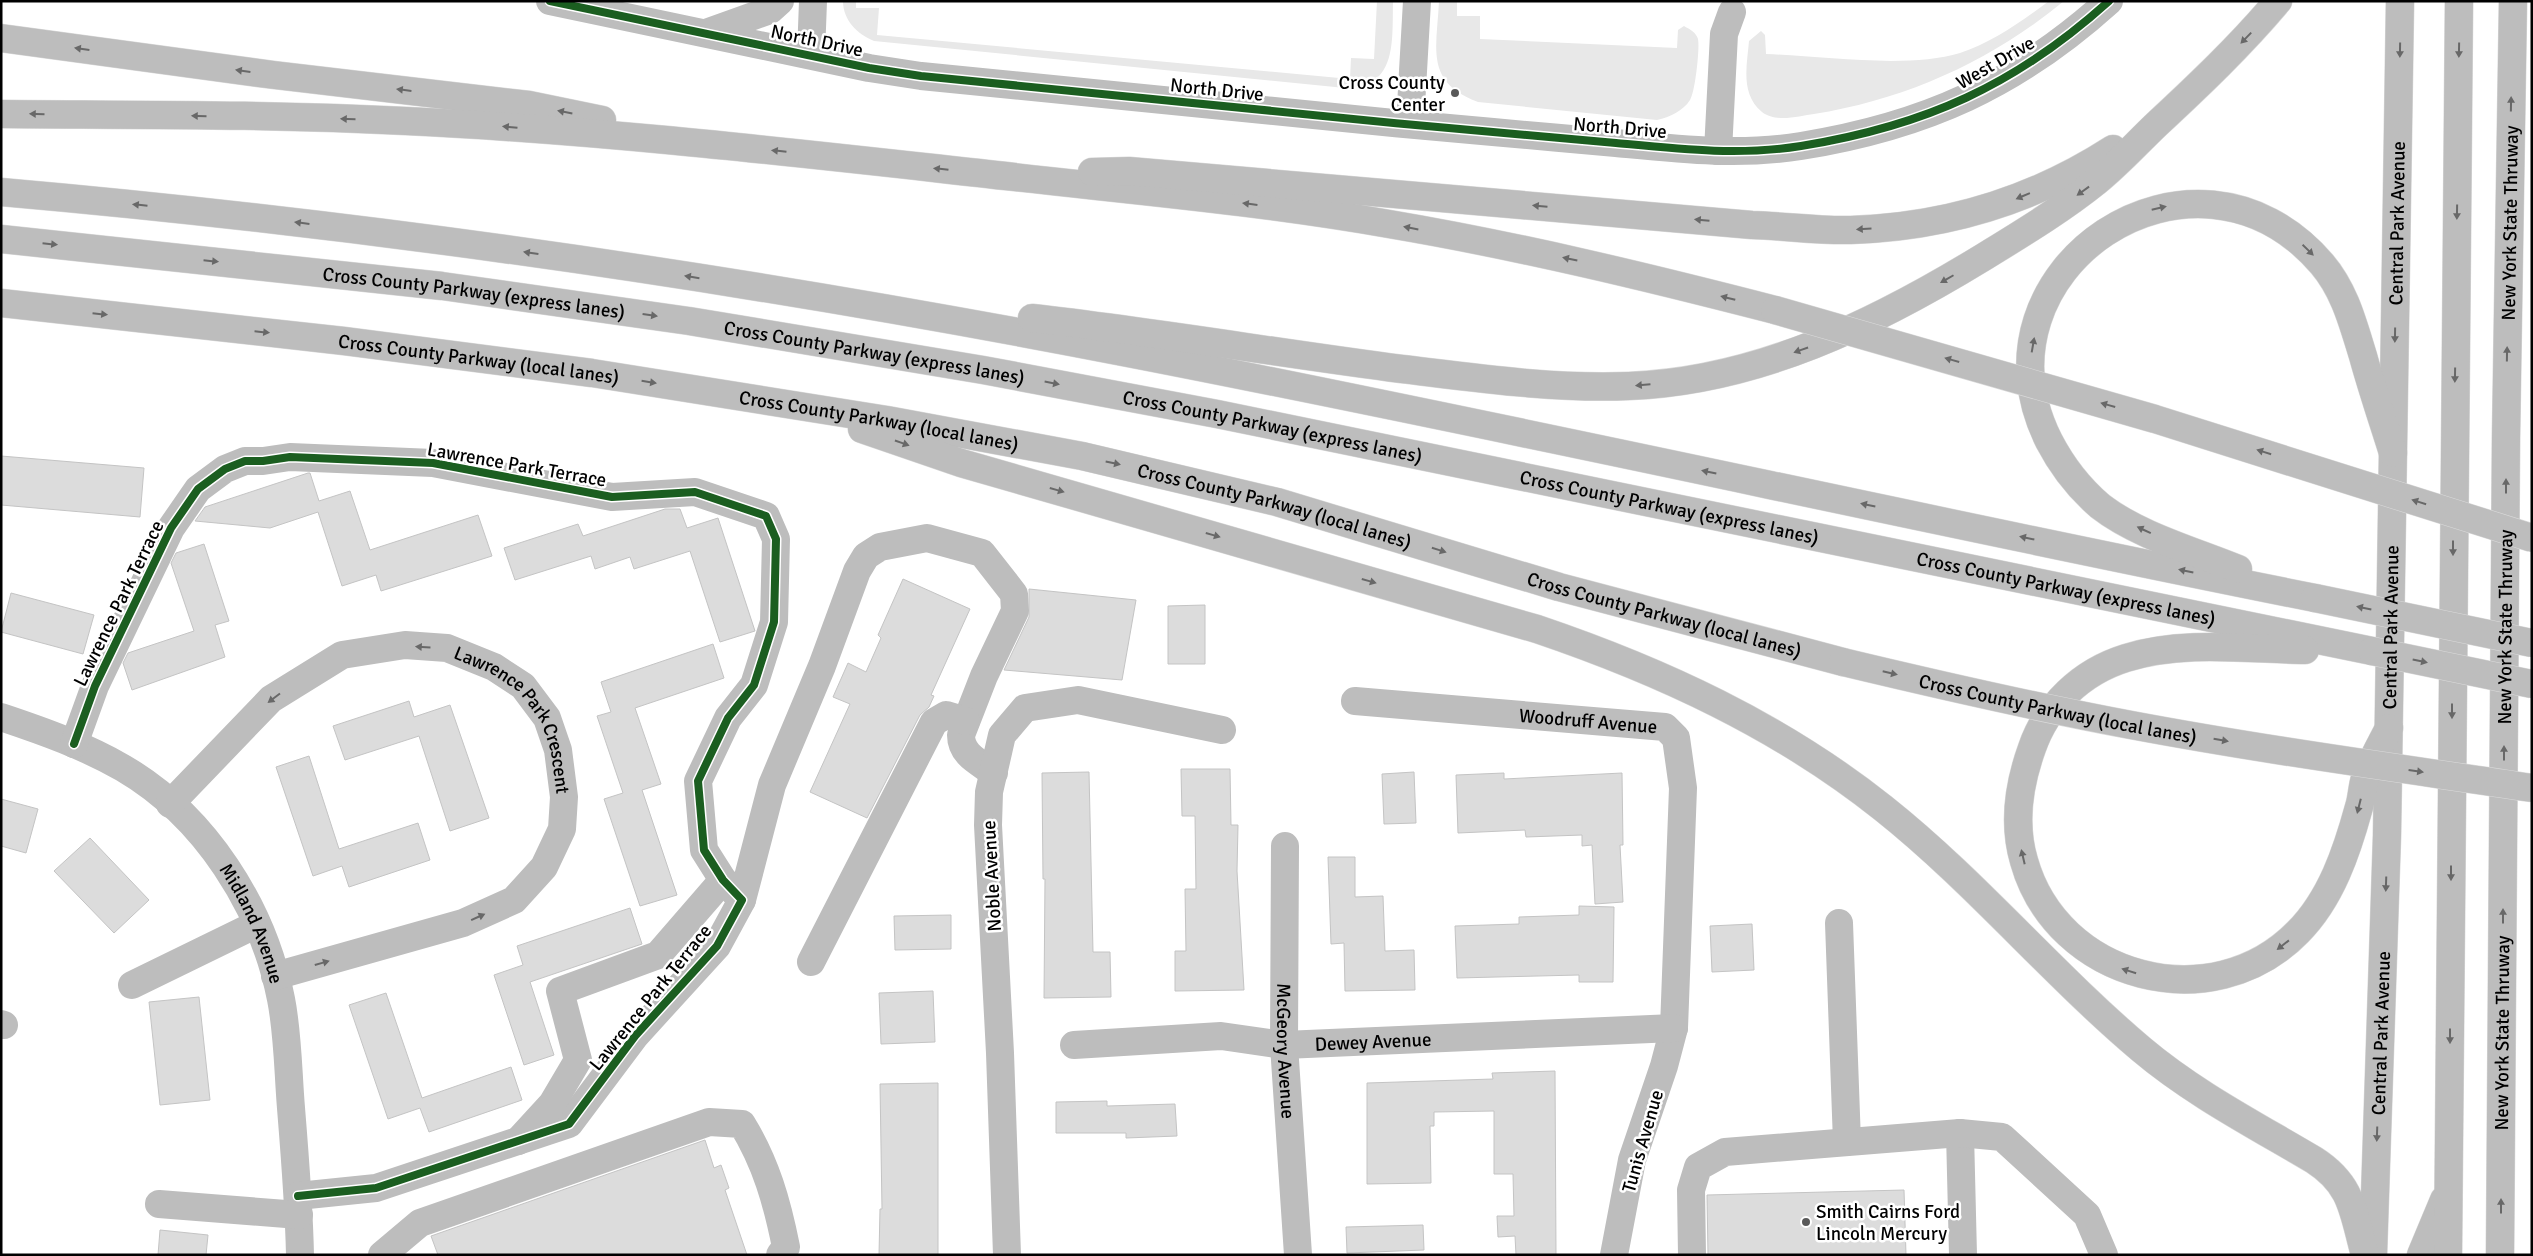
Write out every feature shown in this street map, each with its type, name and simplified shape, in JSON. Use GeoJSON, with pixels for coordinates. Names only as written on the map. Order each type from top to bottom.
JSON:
{"type":"FeatureCollection","features":[{"type":"Feature","properties":{"kind":"main road","name":"North Drive"},"geometry":{"type":"LineString","coordinates":[[550,1],[869,68],[921,76],[1410,124],[1718,151],[1774,150],[1802,146],[1884,128]]}},
{"type":"Feature","properties":{"kind":"main road"},"geometry":{"type":"LineString","coordinates":[[705,33],[770,10],[780,1]]}},
{"type":"Feature","properties":{"kind":"main road"},"geometry":{"type":"LineString","coordinates":[[811,55],[813,1]]}},
{"type":"Feature","properties":{"kind":"main road"},"geometry":{"type":"LineString","coordinates":[[1410,124],[1417,1]]}},
{"type":"Feature","properties":{"kind":"main road","name":"West Drive"},"geometry":{"type":"LineString","coordinates":[[1884,128],[1923,116],[1989,88],[2047,52],[2109,1]]}},
{"type":"Feature","properties":{"kind":"main road"},"geometry":{"type":"LineString","coordinates":[[1,192],[350,228],[740,284],[1087,324],[1493,380],[1591,387],[1673,382],[1763,363],[1852,330],[1930,289],[2020,235],[2098,180],[2216,68],[2278,1]]}},
{"type":"Feature","properties":{"kind":"main road","name":"Central Park Avenue"},"geometry":{"type":"LineString","coordinates":[[2373,1255],[2389,728],[2400,1]]}},
{"type":"Feature","properties":{"kind":"main road"},"geometry":{"type":"LineString","coordinates":[[2448,1255],[2459,1]]}},
{"type":"Feature","properties":{"kind":"main road","name":"New York State Thruway"},"geometry":{"type":"LineString","coordinates":[[2500,1255],[2506,438],[2513,1]]}},
{"type":"Feature","properties":{"kind":"main road"},"geometry":{"type":"LineString","coordinates":[[1718,151],[1724,34],[1732,12]]}},
{"type":"Feature","properties":{"kind":"main road"},"geometry":{"type":"LineString","coordinates":[[1,38],[274,75],[529,105],[733,146]]}},
{"type":"Feature","properties":{"kind":"main road"},"geometry":{"type":"LineString","coordinates":[[989,175],[1129,171],[1752,225],[1858,229],[1932,223],[1971,214],[2011,201],[2087,166],[2171,111]]}},
{"type":"Feature","properties":{"kind":"main road"},"geometry":{"type":"LineString","coordinates":[[1,114],[401,120],[497,126],[733,146],[1186,196],[1386,223],[1582,262],[1775,310],[2155,418],[2532,538]]}},
{"type":"Feature","properties":{"kind":"main road"},"geometry":{"type":"LineString","coordinates":[[2309,596],[2125,522],[2103,508],[2071,476],[2056,455],[2043,430],[2035,406],[2032,380],[2031,357],[2040,316],[2060,276],[2075,257],[2112,227],[2156,208],[2194,204],[2223,206],[2266,219],[2308,248],[2338,288],[2355,330],[2393,453]]}},
{"type":"Feature","properties":{"kind":"main road","name":"Cross County Parkway (express lanes)"},"geometry":{"type":"LineString","coordinates":[[1,239],[442,286],[689,321],[894,355],[1217,414],[2314,645],[2372,651],[2532,684]]}},
{"type":"Feature","properties":{"kind":"main road"},"geometry":{"type":"LineString","coordinates":[[740,284],[1167,360],[2532,643]]}},
{"type":"Feature","properties":{"kind":"main road","name":"Cross County Parkway (local lanes)"},"geometry":{"type":"LineString","coordinates":[[1,303],[344,341],[582,372],[789,404],[985,438],[1180,478],[1372,529],[1559,587],[1843,662],[2035,706],[2133,725],[2328,758],[2532,788]]}},
{"type":"Feature","properties":{"kind":"main road"},"geometry":{"type":"LineString","coordinates":[[1,318],[52,309]]}},
{"type":"Feature","properties":{"kind":"main road"},"geometry":{"type":"LineString","coordinates":[[789,404],[961,463],[1537,629],[1643,669],[1717,702],[1813,758],[1883,808],[1955,871],[2114,1026],[2168,1071],[2314,1160],[2336,1176],[2349,1198],[2365,1255]]}},
{"type":"Feature","properties":{"kind":"main road","name":"Lawrence Park Terrace"},"geometry":{"type":"LineString","coordinates":[[74,744],[95,686],[171,528],[198,489],[225,469],[246,461],[263,461],[290,456],[433,462],[612,497],[695,492],[766,516],[776,539],[774,622],[760,667],[754,685],[728,718],[698,781],[704,850],[723,880],[742,900],[717,946],[635,1036],[569,1124],[515,1144],[376,1188],[299,1206],[159,1204]]}},
{"type":"Feature","properties":{"kind":"main road"},"geometry":{"type":"LineString","coordinates":[[742,900],[772,785],[822,666],[857,571],[866,556],[880,546],[927,538],[982,553],[1014,594],[1016,611],[984,676],[960,735],[961,744],[966,753],[994,773]]}},
{"type":"Feature","properties":{"kind":"main road","name":"Lawrence Park Crescent"},"geometry":{"type":"LineString","coordinates":[[170,804],[271,699],[342,655],[405,645],[447,648],[494,667],[523,686],[547,718],[558,750],[564,797],[562,829],[544,867],[514,900],[463,923],[275,976]]}},
{"type":"Feature","properties":{"kind":"main road"},"geometry":{"type":"LineString","coordinates":[[2314,645],[2203,648],[2151,652],[2126,658],[2104,667],[2084,678],[2060,699],[2044,718],[2034,740],[2023,775],[2018,813],[2022,853],[2033,886],[2062,927],[2080,944],[2116,967],[2163,979],[2213,978],[2238,971],[2281,948],[2312,917],[2324,897],[2345,851],[2360,806],[2365,778],[2389,728]]}},
{"type":"Feature","properties":{"kind":"main road","name":"Noble Avenue"},"geometry":{"type":"LineString","coordinates":[[1007,1255],[1000,1053],[988,825],[989,792],[1002,735],[1025,708],[1078,700],[1222,730]]}},
{"type":"Feature","properties":{"kind":"main road","name":"Woodruff Avenue"},"geometry":{"type":"LineString","coordinates":[[1355,701],[1665,727],[1676,738],[1683,788],[1674,1028]]}},
{"type":"Feature","properties":{"kind":"main road"},"geometry":{"type":"LineString","coordinates":[[811,962],[934,722],[946,715],[966,721]]}},
{"type":"Feature","properties":{"kind":"main road","name":"Midland Avenue"},"geometry":{"type":"LineString","coordinates":[[1,717],[74,744],[124,768],[170,804],[208,843],[228,869],[256,924],[275,976],[285,1025],[299,1206],[300,1255]]}},
{"type":"Feature","properties":{"kind":"main road","name":"McGeory Avenue"},"geometry":{"type":"LineString","coordinates":[[1285,846],[1284,1045],[1298,1255]]}},
{"type":"Feature","properties":{"kind":"main road"},"geometry":{"type":"LineString","coordinates":[[515,1144],[552,1104],[578,1060],[560,992],[658,955],[723,880]]}},
{"type":"Feature","properties":{"kind":"main road"},"geometry":{"type":"LineString","coordinates":[[1839,923],[1847,1142]]}},
{"type":"Feature","properties":{"kind":"main road"},"geometry":{"type":"LineString","coordinates":[[132,985],[256,924]]}},
{"type":"Feature","properties":{"kind":"main road","name":"Dewey Avenue"},"geometry":{"type":"LineString","coordinates":[[1074,1045],[1221,1036],[1284,1045],[1674,1028]]}},
{"type":"Feature","properties":{"kind":"main road","name":"Tunis Avenue"},"geometry":{"type":"LineString","coordinates":[[1614,1255],[1632,1160],[1664,1066],[1674,1028]]}},
{"type":"Feature","properties":{"kind":"main road"},"geometry":{"type":"LineString","coordinates":[[382,1255],[420,1223],[709,1122],[742,1124],[756,1147],[778,1208],[786,1247],[780,1255]]}},
{"type":"Feature","properties":{"kind":"main road"},"geometry":{"type":"LineString","coordinates":[[1960,1133],[1962,1255]]}},
{"type":"Feature","properties":{"kind":"main road"},"geometry":{"type":"LineString","coordinates":[[1692,1255],[1691,1190],[1698,1167],[1725,1152],[1960,1133],[2002,1137],[2087,1215],[2104,1255]]}},
{"type":"Feature","properties":{"kind":"main road"},"geometry":{"type":"LineString","coordinates":[[2421,1255],[2450,1187]]}},
{"type":"Feature","properties":{"kind":"shaded area"},"geometry":{"type":"Polygon","coordinates":[[[843,1],[856,1],[856,8],[879,8],[877,35],[1350,79],[1351,58],[1374,59],[1377,1],[1393,1],[1393,31],[1388,59],[1383,71],[1375,80],[1362,86],[1345,88],[874,41],[852,26],[845,14],[843,1]]]}},
{"type":"Feature","properties":{"kind":"shaded area"},"geometry":{"type":"Polygon","coordinates":[[[1439,1],[1457,1],[1457,16],[1480,16],[1480,39],[1677,48],[1678,30],[1684,26],[1694,33],[1698,39],[1697,70],[1692,96],[1680,110],[1657,120],[1478,102],[1461,94],[1441,74],[1436,48],[1439,1]]]}},
{"type":"Feature","properties":{"kind":"shaded area"},"geometry":{"type":"Polygon","coordinates":[[[2049,1],[2064,1],[2007,42],[1977,59],[1915,87],[1882,98],[1814,114],[1781,118],[1762,112],[1750,97],[1746,79],[1749,41],[1761,31],[1765,35],[1766,54],[1890,61],[1939,58],[1972,49],[2006,31],[2049,1]]]}},
{"type":"Feature","properties":{"kind":"building"},"geometry":{"type":"Polygon","coordinates":[[[1,456],[144,468],[140,517],[1,505],[1,456]]]}},
{"type":"Feature","properties":{"kind":"building"},"geometry":{"type":"Polygon","coordinates":[[[310,473],[319,501],[350,491],[370,550],[478,515],[492,556],[381,591],[376,575],[342,586],[318,512],[270,528],[195,521],[205,507],[310,473]]]}},
{"type":"Feature","properties":{"kind":"building"},"geometry":{"type":"Polygon","coordinates":[[[665,509],[680,509],[687,528],[718,518],[755,631],[720,642],[690,551],[634,569],[630,557],[595,569],[591,556],[515,580],[504,548],[578,524],[583,536],[665,509]]]}},
{"type":"Feature","properties":{"kind":"building"},"geometry":{"type":"Polygon","coordinates":[[[204,544],[229,621],[215,625],[225,657],[132,690],[123,663],[128,653],[194,631],[171,563],[176,553],[204,544]]]}},
{"type":"Feature","properties":{"kind":"building"},"geometry":{"type":"Polygon","coordinates":[[[903,579],[970,609],[931,695],[934,696],[929,707],[920,715],[867,818],[810,792],[850,704],[833,697],[848,663],[866,672],[881,638],[878,635],[903,579]]]}},
{"type":"Feature","properties":{"kind":"building"},"geometry":{"type":"Polygon","coordinates":[[[1029,589],[1136,600],[1122,680],[1004,670],[1029,617],[1029,589]]]}},
{"type":"Feature","properties":{"kind":"building"},"geometry":{"type":"Polygon","coordinates":[[[11,593],[94,615],[83,654],[1,632],[11,593]]]}},
{"type":"Feature","properties":{"kind":"building"},"geometry":{"type":"Polygon","coordinates":[[[1205,605],[1205,664],[1168,664],[1168,606],[1205,605]]]}},
{"type":"Feature","properties":{"kind":"building"},"geometry":{"type":"Polygon","coordinates":[[[713,644],[724,678],[635,708],[661,784],[642,790],[677,895],[640,906],[604,799],[623,793],[597,716],[611,712],[601,682],[713,644]]]}},
{"type":"Feature","properties":{"kind":"building"},"geometry":{"type":"Polygon","coordinates":[[[409,701],[414,717],[450,705],[489,818],[450,831],[419,736],[345,760],[333,726],[409,701]]]}},
{"type":"Feature","properties":{"kind":"building"},"geometry":{"type":"Polygon","coordinates":[[[309,756],[339,849],[418,823],[430,860],[349,887],[342,866],[313,876],[276,767],[309,756]]]}},
{"type":"Feature","properties":{"kind":"building"},"geometry":{"type":"Polygon","coordinates":[[[1181,769],[1230,769],[1231,825],[1238,825],[1237,871],[1244,990],[1175,991],[1175,951],[1186,951],[1185,889],[1196,889],[1195,816],[1182,816],[1181,769]]]}},
{"type":"Feature","properties":{"kind":"building"},"geometry":{"type":"Polygon","coordinates":[[[1089,772],[1093,952],[1110,952],[1111,997],[1044,998],[1045,879],[1043,879],[1042,773],[1089,772]]]}},
{"type":"Feature","properties":{"kind":"building"},"geometry":{"type":"Polygon","coordinates":[[[1414,772],[1416,823],[1384,824],[1382,774],[1414,772]]]}},
{"type":"Feature","properties":{"kind":"building"},"geometry":{"type":"Polygon","coordinates":[[[1504,773],[1504,779],[1622,773],[1623,845],[1620,845],[1623,902],[1595,904],[1592,845],[1582,846],[1582,835],[1526,837],[1525,830],[1458,833],[1456,775],[1504,773]]]}},
{"type":"Feature","properties":{"kind":"building"},"geometry":{"type":"Polygon","coordinates":[[[1,799],[38,809],[26,853],[1,846],[1,799]]]}},
{"type":"Feature","properties":{"kind":"building"},"geometry":{"type":"Polygon","coordinates":[[[90,838],[149,900],[114,933],[54,871],[90,838]]]}},
{"type":"Feature","properties":{"kind":"building"},"geometry":{"type":"Polygon","coordinates":[[[1328,857],[1355,857],[1355,897],[1383,896],[1385,951],[1414,950],[1415,990],[1345,991],[1344,943],[1331,944],[1328,857]]]}},
{"type":"Feature","properties":{"kind":"building"},"geometry":{"type":"Polygon","coordinates":[[[1579,906],[1614,907],[1613,982],[1579,982],[1579,975],[1457,978],[1455,926],[1519,924],[1519,917],[1579,915],[1579,906]]]}},
{"type":"Feature","properties":{"kind":"building"},"geometry":{"type":"Polygon","coordinates":[[[630,908],[642,944],[530,982],[554,1055],[524,1065],[494,975],[523,965],[517,946],[630,908]]]}},
{"type":"Feature","properties":{"kind":"building"},"geometry":{"type":"Polygon","coordinates":[[[951,915],[951,949],[895,950],[894,916],[951,915]]]}},
{"type":"Feature","properties":{"kind":"building"},"geometry":{"type":"Polygon","coordinates":[[[1752,924],[1754,970],[1712,972],[1710,926],[1752,924]]]}},
{"type":"Feature","properties":{"kind":"building"},"geometry":{"type":"Polygon","coordinates":[[[933,991],[935,1042],[881,1044],[879,993],[933,991]]]}},
{"type":"Feature","properties":{"kind":"building"},"geometry":{"type":"Polygon","coordinates":[[[386,993],[422,1098],[511,1067],[522,1100],[429,1132],[420,1108],[388,1119],[349,1005],[386,993]]]}},
{"type":"Feature","properties":{"kind":"building"},"geometry":{"type":"Polygon","coordinates":[[[199,997],[210,1100],[160,1105],[149,1002],[199,997]]]}},
{"type":"Feature","properties":{"kind":"building"},"geometry":{"type":"Polygon","coordinates":[[[1555,1071],[1556,1255],[1516,1255],[1515,1236],[1498,1237],[1497,1216],[1514,1216],[1513,1174],[1494,1174],[1494,1111],[1434,1112],[1434,1126],[1430,1126],[1431,1183],[1367,1184],[1367,1083],[1493,1079],[1492,1073],[1555,1071]]]}},
{"type":"Feature","properties":{"kind":"building"},"geometry":{"type":"Polygon","coordinates":[[[938,1083],[938,1255],[879,1255],[880,1209],[882,1209],[880,1084],[938,1083]]]}},
{"type":"Feature","properties":{"kind":"building"},"geometry":{"type":"Polygon","coordinates":[[[1107,1101],[1107,1106],[1175,1104],[1177,1136],[1126,1138],[1126,1133],[1056,1133],[1056,1102],[1107,1101]]]}},
{"type":"Feature","properties":{"kind":"building"},"geometry":{"type":"Polygon","coordinates":[[[705,1140],[714,1168],[721,1165],[729,1188],[725,1190],[747,1255],[438,1255],[431,1236],[705,1140]]]}},
{"type":"Feature","properties":{"kind":"building","name":"Smith Cairns Ford Lincoln Mercury"},"geometry":{"type":"Polygon","coordinates":[[[1904,1190],[1906,1255],[1708,1255],[1707,1195],[1904,1190]]]}},
{"type":"Feature","properties":{"kind":"building"},"geometry":{"type":"Polygon","coordinates":[[[1423,1225],[1424,1250],[1347,1253],[1346,1227],[1423,1225]]]}},
{"type":"Feature","properties":{"kind":"building"},"geometry":{"type":"Polygon","coordinates":[[[160,1230],[208,1235],[206,1255],[158,1255],[160,1230]]]}},
{"type":"Feature","properties":{"kind":"cycle path"},"geometry":{"type":"LineString","coordinates":[[550,1],[869,68],[921,76],[1421,126],[1662,147],[1732,151],[1778,149],[1846,137],[1888,127],[1967,98],[2003,79],[2039,56],[2074,31],[2109,1]]}},
{"type":"Feature","properties":{"kind":"cycle path"},"geometry":{"type":"LineString","coordinates":[[74,744],[95,686],[171,528],[198,489],[225,469],[245,461],[263,461],[290,457],[433,463],[612,497],[695,492],[766,516],[776,539],[774,622],[754,685],[728,718],[698,781],[704,850],[723,880],[742,900],[717,946],[635,1036],[569,1124],[376,1188],[298,1196]]}},
{"type":"Feature","properties":{"kind":"place","name":"Cross County Center"},"geometry":{"type":"Point","coordinates":[1455,93]}},
{"type":"Feature","properties":{"kind":"place","name":"Smith Cairns Ford Lincoln Mercury"},"geometry":{"type":"Point","coordinates":[1806,1222]}}]}
